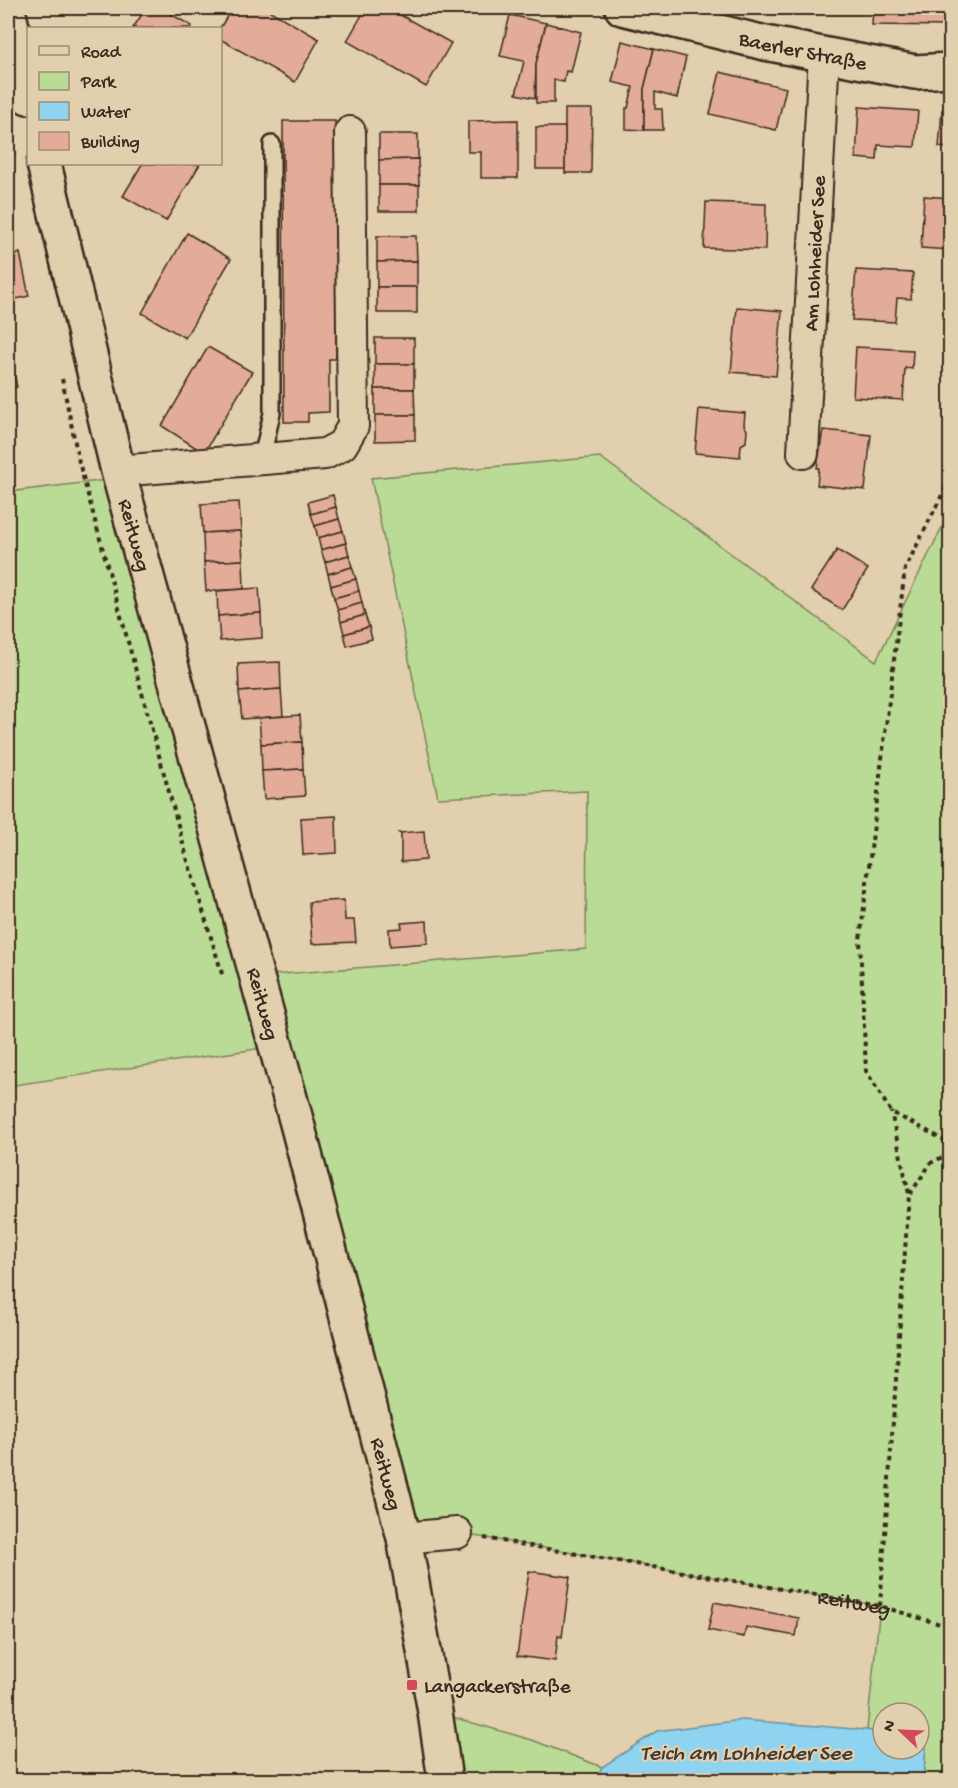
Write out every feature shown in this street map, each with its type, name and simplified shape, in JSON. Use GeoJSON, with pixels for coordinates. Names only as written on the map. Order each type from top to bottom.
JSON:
{"type":"FeatureCollection","features":[{"type":"Feature","properties":{"kind":"main road","name":"Baerler Straße"},"geometry":{"type":"LineString","coordinates":[[622,8],[765,43],[915,72],[951,70]]}},
{"type":"Feature","properties":{"kind":"main road"},"geometry":{"type":"LineString","coordinates":[[8,9],[27,93]]}},
{"type":"Feature","properties":{"kind":"main road","name":"Reitweg"},"geometry":{"type":"LineString","coordinates":[[31,165],[118,471],[298,1127],[404,1538],[445,1780]]}},
{"type":"Feature","properties":{"kind":"street","name":"Am Lohheider See"},"geometry":{"type":"LineString","coordinates":[[803,453],[824,54]]}},
{"type":"Feature","properties":{"kind":"street","name":"Reitweg"},"geometry":{"type":"LineString","coordinates":[[118,471],[325,454],[342,446],[353,426],[350,132]]}},
{"type":"Feature","properties":{"kind":"street","name":"Reitweg"},"geometry":{"type":"LineString","coordinates":[[404,1538],[457,1533]]}},
{"type":"Feature","properties":{"kind":"lane"},"geometry":{"type":"LineString","coordinates":[[262,458],[272,413],[272,144]]}},
{"type":"Feature","properties":{"kind":"path"},"geometry":{"type":"LineString","coordinates":[[8,123],[27,156]]}},
{"type":"Feature","properties":{"kind":"path"},"geometry":{"type":"LineString","coordinates":[[60,368],[82,473],[184,847],[224,982]]}},
{"type":"Feature","properties":{"kind":"path"},"geometry":{"type":"LineString","coordinates":[[880,1606],[909,1194],[891,1112],[866,1071],[860,940],[905,569],[951,479]]}},
{"type":"Feature","properties":{"kind":"path"},"geometry":{"type":"LineString","coordinates":[[891,1112],[951,1143]]}},
{"type":"Feature","properties":{"kind":"path"},"geometry":{"type":"LineString","coordinates":[[909,1194],[931,1163],[951,1153]]}},
{"type":"Feature","properties":{"kind":"path","name":"Reitweg"},"geometry":{"type":"LineString","coordinates":[[457,1533],[880,1606],[951,1628]]}},
{"type":"Feature","properties":{"kind":"green space"},"geometry":{"type":"Polygon","coordinates":[[[600,457],[876,661],[950,511],[950,1780],[923,1780],[925,1761],[931,1761],[931,1701],[871,1701],[871,1731],[867,1730],[880,1606],[457,1533],[404,1538],[276,1046],[8,1086],[8,492],[123,478],[259,976],[586,949],[587,791],[438,798],[371,478],[600,457]]]}},
{"type":"Feature","properties":{"kind":"green space"},"geometry":{"type":"Polygon","coordinates":[[[435,1712],[532,1740],[602,1767],[596,1780],[445,1780],[435,1712]]]}},
{"type":"Feature","properties":{"kind":"water","name":"Teich am Lohheider See"},"geometry":{"type":"Polygon","coordinates":[[[742,1720],[867,1730],[871,1731],[871,1761],[925,1761],[923,1780],[596,1780],[602,1767],[657,1731],[742,1720]]]}},
{"type":"Feature","properties":{"kind":"building"},"geometry":{"type":"Polygon","coordinates":[[[146,8],[160,8],[192,26],[192,27],[134,27],[146,8]]]}},
{"type":"Feature","properties":{"kind":"building"},"geometry":{"type":"Polygon","coordinates":[[[232,8],[265,8],[319,39],[295,82],[222,40],[221,27],[232,8]]]}},
{"type":"Feature","properties":{"kind":"building"},"geometry":{"type":"Polygon","coordinates":[[[366,8],[388,8],[451,43],[426,87],[347,41],[366,8]]]}},
{"type":"Feature","properties":{"kind":"building"},"geometry":{"type":"Polygon","coordinates":[[[873,8],[950,8],[950,26],[872,25],[873,8]]]}},
{"type":"Feature","properties":{"kind":"building"},"geometry":{"type":"Polygon","coordinates":[[[510,15],[546,23],[536,64],[535,98],[516,94],[524,61],[500,56],[510,15]]]}},
{"type":"Feature","properties":{"kind":"building"},"geometry":{"type":"Polygon","coordinates":[[[546,23],[581,32],[571,72],[566,71],[564,82],[554,80],[554,103],[536,103],[536,64],[546,23]]]}},
{"type":"Feature","properties":{"kind":"building"},"geometry":{"type":"Polygon","coordinates":[[[622,41],[654,49],[644,89],[644,130],[626,129],[626,108],[628,108],[633,87],[612,82],[622,41]]]}},
{"type":"Feature","properties":{"kind":"building"},"geometry":{"type":"Polygon","coordinates":[[[654,49],[686,57],[677,98],[655,92],[655,109],[662,109],[663,130],[644,130],[644,89],[654,49]]]}},
{"type":"Feature","properties":{"kind":"building"},"geometry":{"type":"Polygon","coordinates":[[[720,72],[786,88],[776,130],[710,114],[720,72]]]}},
{"type":"Feature","properties":{"kind":"building"},"geometry":{"type":"Polygon","coordinates":[[[859,107],[918,111],[915,147],[878,145],[877,160],[856,158],[859,107]]]}},
{"type":"Feature","properties":{"kind":"building"},"geometry":{"type":"Polygon","coordinates":[[[565,109],[592,109],[591,173],[565,173],[565,109]]]}},
{"type":"Feature","properties":{"kind":"building"},"geometry":{"type":"Polygon","coordinates":[[[942,110],[950,110],[950,148],[939,147],[942,110]]]}},
{"type":"Feature","properties":{"kind":"building"},"geometry":{"type":"Polygon","coordinates":[[[518,120],[518,178],[481,178],[481,152],[468,152],[468,121],[518,120]]]}},
{"type":"Feature","properties":{"kind":"building"},"geometry":{"type":"Polygon","coordinates":[[[283,121],[335,121],[336,359],[329,359],[329,412],[308,413],[308,422],[284,422],[283,121]]]}},
{"type":"Feature","properties":{"kind":"building"},"geometry":{"type":"Polygon","coordinates":[[[536,127],[565,127],[565,169],[536,169],[536,127]]]}},
{"type":"Feature","properties":{"kind":"building"},"geometry":{"type":"Polygon","coordinates":[[[379,134],[418,134],[418,159],[379,160],[379,134]]]}},
{"type":"Feature","properties":{"kind":"building"},"geometry":{"type":"Polygon","coordinates":[[[418,159],[419,185],[379,185],[379,160],[418,159]]]}},
{"type":"Feature","properties":{"kind":"building"},"geometry":{"type":"Polygon","coordinates":[[[141,165],[199,165],[166,221],[123,196],[141,165]]]}},
{"type":"Feature","properties":{"kind":"building"},"geometry":{"type":"Polygon","coordinates":[[[379,185],[419,185],[419,211],[379,211],[379,185]]]}},
{"type":"Feature","properties":{"kind":"building"},"geometry":{"type":"Polygon","coordinates":[[[924,196],[950,198],[950,250],[921,248],[924,196]]]}},
{"type":"Feature","properties":{"kind":"building"},"geometry":{"type":"Polygon","coordinates":[[[706,202],[766,204],[765,250],[704,248],[706,202]]]}},
{"type":"Feature","properties":{"kind":"building"},"geometry":{"type":"Polygon","coordinates":[[[187,233],[231,259],[185,338],[142,313],[187,233]]]}},
{"type":"Feature","properties":{"kind":"building"},"geometry":{"type":"Polygon","coordinates":[[[377,236],[416,236],[417,261],[377,262],[377,236]]]}},
{"type":"Feature","properties":{"kind":"building"},"geometry":{"type":"Polygon","coordinates":[[[20,253],[29,296],[8,301],[8,257],[20,253]]]}},
{"type":"Feature","properties":{"kind":"building"},"geometry":{"type":"Polygon","coordinates":[[[417,261],[417,287],[377,287],[377,262],[417,261]]]}},
{"type":"Feature","properties":{"kind":"building"},"geometry":{"type":"Polygon","coordinates":[[[856,270],[913,273],[911,299],[897,298],[895,322],[852,320],[856,270]]]}},
{"type":"Feature","properties":{"kind":"building"},"geometry":{"type":"Polygon","coordinates":[[[377,287],[417,287],[417,313],[377,313],[377,287]]]}},
{"type":"Feature","properties":{"kind":"building"},"geometry":{"type":"Polygon","coordinates":[[[737,307],[782,311],[776,376],[731,372],[737,307]]]}},
{"type":"Feature","properties":{"kind":"building"},"geometry":{"type":"Polygon","coordinates":[[[375,338],[414,338],[414,364],[375,364],[375,338]]]}},
{"type":"Feature","properties":{"kind":"building"},"geometry":{"type":"Polygon","coordinates":[[[208,347],[252,372],[204,453],[162,426],[208,347]]]}},
{"type":"Feature","properties":{"kind":"building"},"geometry":{"type":"Polygon","coordinates":[[[856,347],[913,350],[912,369],[905,368],[903,400],[853,397],[856,347]]]}},
{"type":"Feature","properties":{"kind":"building"},"geometry":{"type":"Polygon","coordinates":[[[375,364],[414,364],[414,389],[375,389],[375,364]]]}},
{"type":"Feature","properties":{"kind":"building"},"geometry":{"type":"Polygon","coordinates":[[[13,370],[17,387],[8,389],[8,371],[13,370]]]}},
{"type":"Feature","properties":{"kind":"building"},"geometry":{"type":"Polygon","coordinates":[[[375,389],[414,389],[415,415],[375,415],[375,389]]]}},
{"type":"Feature","properties":{"kind":"building"},"geometry":{"type":"Polygon","coordinates":[[[699,409],[745,413],[746,442],[741,445],[740,457],[695,453],[699,409]]]}},
{"type":"Feature","properties":{"kind":"building"},"geometry":{"type":"Polygon","coordinates":[[[375,415],[415,415],[415,440],[375,441],[375,415]]]}},
{"type":"Feature","properties":{"kind":"building"},"geometry":{"type":"Polygon","coordinates":[[[823,430],[871,435],[865,490],[817,485],[819,468],[817,468],[823,430]]]}},
{"type":"Feature","properties":{"kind":"building"},"geometry":{"type":"Polygon","coordinates":[[[333,495],[336,507],[311,514],[308,502],[333,495]]]}},
{"type":"Feature","properties":{"kind":"building"},"geometry":{"type":"Polygon","coordinates":[[[239,502],[241,531],[203,533],[201,504],[239,502]]]}},
{"type":"Feature","properties":{"kind":"building"},"geometry":{"type":"Polygon","coordinates":[[[336,507],[339,519],[315,526],[311,514],[336,507]]]}},
{"type":"Feature","properties":{"kind":"building"},"geometry":{"type":"Polygon","coordinates":[[[339,519],[343,531],[318,538],[315,526],[339,519]]]}},
{"type":"Feature","properties":{"kind":"building"},"geometry":{"type":"Polygon","coordinates":[[[241,531],[243,560],[204,562],[203,533],[241,531]]]}},
{"type":"Feature","properties":{"kind":"building"},"geometry":{"type":"Polygon","coordinates":[[[343,531],[346,543],[321,550],[318,538],[343,531]]]}},
{"type":"Feature","properties":{"kind":"building"},"geometry":{"type":"Polygon","coordinates":[[[346,543],[349,555],[325,562],[321,550],[346,543]]]}},
{"type":"Feature","properties":{"kind":"building"},"geometry":{"type":"Polygon","coordinates":[[[837,550],[868,569],[842,610],[811,590],[837,550]]]}},
{"type":"Feature","properties":{"kind":"building"},"geometry":{"type":"Polygon","coordinates":[[[349,555],[352,567],[328,574],[325,562],[349,555]]]}},
{"type":"Feature","properties":{"kind":"building"},"geometry":{"type":"Polygon","coordinates":[[[243,560],[244,589],[206,591],[204,562],[243,560]]]}},
{"type":"Feature","properties":{"kind":"building"},"geometry":{"type":"Polygon","coordinates":[[[352,567],[356,579],[331,586],[328,574],[352,567]]]}},
{"type":"Feature","properties":{"kind":"building"},"geometry":{"type":"Polygon","coordinates":[[[356,579],[359,591],[334,598],[331,586],[356,579]]]}},
{"type":"Feature","properties":{"kind":"building"},"geometry":{"type":"Polygon","coordinates":[[[259,588],[261,613],[218,616],[217,591],[259,588]]]}},
{"type":"Feature","properties":{"kind":"building"},"geometry":{"type":"Polygon","coordinates":[[[359,591],[362,603],[338,610],[334,598],[359,591]]]}},
{"type":"Feature","properties":{"kind":"building"},"geometry":{"type":"Polygon","coordinates":[[[362,603],[365,615],[341,622],[338,610],[362,603]]]}},
{"type":"Feature","properties":{"kind":"building"},"geometry":{"type":"Polygon","coordinates":[[[261,613],[262,638],[220,641],[218,616],[261,613]]]}},
{"type":"Feature","properties":{"kind":"building"},"geometry":{"type":"Polygon","coordinates":[[[365,615],[369,627],[344,634],[341,622],[365,615]]]}},
{"type":"Feature","properties":{"kind":"building"},"geometry":{"type":"Polygon","coordinates":[[[369,627],[372,639],[347,646],[344,634],[369,627]]]}},
{"type":"Feature","properties":{"kind":"building"},"geometry":{"type":"Polygon","coordinates":[[[280,662],[281,689],[239,692],[238,664],[280,662]]]}},
{"type":"Feature","properties":{"kind":"building"},"geometry":{"type":"Polygon","coordinates":[[[281,689],[283,716],[242,719],[239,692],[281,689]]]}},
{"type":"Feature","properties":{"kind":"building"},"geometry":{"type":"Polygon","coordinates":[[[300,715],[302,742],[261,744],[259,718],[300,715]]]}},
{"type":"Feature","properties":{"kind":"building"},"geometry":{"type":"Polygon","coordinates":[[[302,742],[303,769],[262,771],[261,744],[302,742]]]}},
{"type":"Feature","properties":{"kind":"building"},"geometry":{"type":"Polygon","coordinates":[[[303,769],[305,796],[264,799],[262,771],[303,769]]]}},
{"type":"Feature","properties":{"kind":"building"},"geometry":{"type":"Polygon","coordinates":[[[336,816],[337,853],[303,855],[301,818],[336,816]]]}},
{"type":"Feature","properties":{"kind":"building"},"geometry":{"type":"Polygon","coordinates":[[[424,831],[426,860],[401,862],[401,834],[399,833],[424,831]]]}},
{"type":"Feature","properties":{"kind":"building"},"geometry":{"type":"Polygon","coordinates":[[[344,900],[345,920],[354,920],[356,942],[312,944],[309,902],[344,900]]]}},
{"type":"Feature","properties":{"kind":"building"},"geometry":{"type":"Polygon","coordinates":[[[427,921],[428,943],[390,946],[389,929],[402,928],[401,923],[427,921]]]}},
{"type":"Feature","properties":{"kind":"building"},"geometry":{"type":"Polygon","coordinates":[[[529,1571],[570,1577],[562,1637],[558,1636],[555,1661],[517,1656],[529,1571]]]}},
{"type":"Feature","properties":{"kind":"building"},"geometry":{"type":"Polygon","coordinates":[[[714,1602],[799,1618],[796,1636],[746,1627],[744,1637],[708,1630],[714,1602]]]}},
{"type":"Feature","properties":{"kind":"place","name":"Langackerstraße"},"geometry":{"type":"Point","coordinates":[412,1685]}}]}
